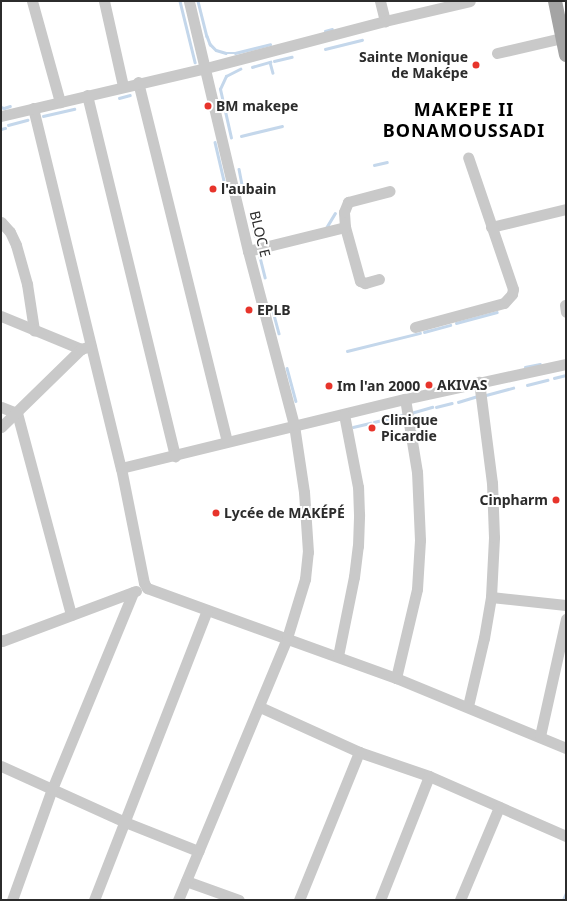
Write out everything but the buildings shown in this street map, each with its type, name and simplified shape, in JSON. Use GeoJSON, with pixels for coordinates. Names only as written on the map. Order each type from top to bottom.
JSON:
{"type":"FeatureCollection","features":[{"type":"Feature","properties":{"kind":"main road"},"geometry":{"type":"LineString","coordinates":[[554,1],[566,54]]}},
{"type":"Feature","properties":{"kind":"street"},"geometry":{"type":"LineString","coordinates":[[32,1],[60,102]]}},
{"type":"Feature","properties":{"kind":"street"},"geometry":{"type":"LineString","coordinates":[[104,1],[123,86]]}},
{"type":"Feature","properties":{"kind":"street","name":"BLOC E"},"geometry":{"type":"LineString","coordinates":[[178,900],[288,638],[305,579],[308,552],[304,492],[294,425],[248,251],[189,1]]}},
{"type":"Feature","properties":{"kind":"street"},"geometry":{"type":"LineString","coordinates":[[380,1],[385,21]]}},
{"type":"Feature","properties":{"kind":"street"},"geometry":{"type":"LineString","coordinates":[[1,116],[138,82],[206,68],[385,21],[470,1]]}},
{"type":"Feature","properties":{"kind":"street"},"geometry":{"type":"LineString","coordinates":[[497,53],[562,38]]}},
{"type":"Feature","properties":{"kind":"street"},"geometry":{"type":"LineString","coordinates":[[138,82],[227,441]]}},
{"type":"Feature","properties":{"kind":"street"},"geometry":{"type":"LineString","coordinates":[[87,95],[175,456]]}},
{"type":"Feature","properties":{"kind":"street"},"geometry":{"type":"LineString","coordinates":[[33,108],[86,348],[121,468],[144,583],[147,588]]}},
{"type":"Feature","properties":{"kind":"street"},"geometry":{"type":"LineString","coordinates":[[415,327],[504,303],[509,299],[513,289],[468,156]]}},
{"type":"Feature","properties":{"kind":"street"},"geometry":{"type":"LineString","coordinates":[[378,279],[365,283],[360,281],[345,227],[344,212],[348,202],[390,191]]}},
{"type":"Feature","properties":{"kind":"street"},"geometry":{"type":"LineString","coordinates":[[492,227],[566,209]]}},
{"type":"Feature","properties":{"kind":"street"},"geometry":{"type":"LineString","coordinates":[[1,222],[10,232],[16,245],[27,284],[34,330]]}},
{"type":"Feature","properties":{"kind":"street"},"geometry":{"type":"LineString","coordinates":[[248,251],[345,227]]}},
{"type":"Feature","properties":{"kind":"street"},"geometry":{"type":"LineString","coordinates":[[1,316],[34,330],[86,348]]}},
{"type":"Feature","properties":{"kind":"street"},"geometry":{"type":"LineString","coordinates":[[1,427],[86,348]]}},
{"type":"Feature","properties":{"kind":"street"},"geometry":{"type":"LineString","coordinates":[[121,468],[175,456],[227,441],[405,399],[566,364]]}},
{"type":"Feature","properties":{"kind":"street"},"geometry":{"type":"LineString","coordinates":[[468,706],[484,638],[491,597],[494,537],[492,483],[479,382]]}},
{"type":"Feature","properties":{"kind":"street"},"geometry":{"type":"LineString","coordinates":[[396,678],[417,589],[420,540],[417,472],[405,399]]}},
{"type":"Feature","properties":{"kind":"street"},"geometry":{"type":"LineString","coordinates":[[1,408],[17,413]]}},
{"type":"Feature","properties":{"kind":"street"},"geometry":{"type":"LineString","coordinates":[[17,413],[71,615]]}},
{"type":"Feature","properties":{"kind":"street"},"geometry":{"type":"LineString","coordinates":[[338,656],[354,577],[359,522],[358,487],[344,414]]}},
{"type":"Feature","properties":{"kind":"street"},"geometry":{"type":"LineString","coordinates":[[1,641],[147,588],[396,678],[468,706],[566,748]]}},
{"type":"Feature","properties":{"kind":"street"},"geometry":{"type":"LineString","coordinates":[[12,900],[52,788],[134,592]]}},
{"type":"Feature","properties":{"kind":"street"},"geometry":{"type":"LineString","coordinates":[[491,597],[566,605]]}},
{"type":"Feature","properties":{"kind":"street"},"geometry":{"type":"LineString","coordinates":[[94,900],[208,610]]}},
{"type":"Feature","properties":{"kind":"street"},"geometry":{"type":"LineString","coordinates":[[540,736],[566,619]]}},
{"type":"Feature","properties":{"kind":"street"},"geometry":{"type":"LineString","coordinates":[[260,707],[358,752],[428,776],[566,836]]}},
{"type":"Feature","properties":{"kind":"street"},"geometry":{"type":"LineString","coordinates":[[299,900],[358,752]]}},
{"type":"Feature","properties":{"kind":"street"},"geometry":{"type":"LineString","coordinates":[[1,766],[125,822],[198,851]]}},
{"type":"Feature","properties":{"kind":"street"},"geometry":{"type":"LineString","coordinates":[[380,900],[428,776]]}},
{"type":"Feature","properties":{"kind":"street"},"geometry":{"type":"LineString","coordinates":[[460,900],[499,807]]}},
{"type":"Feature","properties":{"kind":"street"},"geometry":{"type":"LineString","coordinates":[[186,881],[239,900]]}},
{"type":"Feature","properties":{"kind":"waterway"},"geometry":{"type":"LineString","coordinates":[[180,1],[195,62]]}},
{"type":"Feature","properties":{"kind":"waterway"},"geometry":{"type":"LineString","coordinates":[[198,1],[207,36],[210,44],[216,50],[226,53],[235,53],[270,44]]}},
{"type":"Feature","properties":{"kind":"waterway"},"geometry":{"type":"LineString","coordinates":[[325,31],[332,29]]}},
{"type":"Feature","properties":{"kind":"waterway"},"geometry":{"type":"LineString","coordinates":[[325,49],[362,40]]}},
{"type":"Feature","properties":{"kind":"waterway"},"geometry":{"type":"LineString","coordinates":[[274,61],[292,57]]}},
{"type":"Feature","properties":{"kind":"waterway"},"geometry":{"type":"LineString","coordinates":[[252,67],[270,62],[273,73]]}},
{"type":"Feature","properties":{"kind":"waterway"},"geometry":{"type":"LineString","coordinates":[[231,138],[220,89],[226,76],[240,69]]}},
{"type":"Feature","properties":{"kind":"waterway"},"geometry":{"type":"LineString","coordinates":[[119,98],[130,95]]}},
{"type":"Feature","properties":{"kind":"waterway"},"geometry":{"type":"LineString","coordinates":[[1,107],[4,108],[10,106]]}},
{"type":"Feature","properties":{"kind":"waterway"},"geometry":{"type":"LineString","coordinates":[[43,116],[74,109]]}},
{"type":"Feature","properties":{"kind":"waterway"},"geometry":{"type":"LineString","coordinates":[[8,125],[27,120]]}},
{"type":"Feature","properties":{"kind":"waterway"},"geometry":{"type":"LineString","coordinates":[[241,136],[282,126]]}},
{"type":"Feature","properties":{"kind":"waterway"},"geometry":{"type":"LineString","coordinates":[[1,129],[5,128]]}},
{"type":"Feature","properties":{"kind":"waterway"},"geometry":{"type":"LineString","coordinates":[[215,142],[225,185]]}},
{"type":"Feature","properties":{"kind":"waterway"},"geometry":{"type":"LineString","coordinates":[[374,165],[387,162]]}},
{"type":"Feature","properties":{"kind":"waterway"},"geometry":{"type":"LineString","coordinates":[[239,169],[243,189]]}},
{"type":"Feature","properties":{"kind":"waterway"},"geometry":{"type":"LineString","coordinates":[[326,228],[335,213]]}},
{"type":"Feature","properties":{"kind":"waterway"},"geometry":{"type":"LineString","coordinates":[[251,218],[255,236]]}},
{"type":"Feature","properties":{"kind":"waterway"},"geometry":{"type":"LineString","coordinates":[[260,257],[265,277]]}},
{"type":"Feature","properties":{"kind":"waterway"},"geometry":{"type":"LineString","coordinates":[[273,311],[279,333]]}},
{"type":"Feature","properties":{"kind":"waterway"},"geometry":{"type":"LineString","coordinates":[[456,323],[497,312]]}},
{"type":"Feature","properties":{"kind":"waterway"},"geometry":{"type":"LineString","coordinates":[[424,332],[450,325]]}},
{"type":"Feature","properties":{"kind":"waterway"},"geometry":{"type":"LineString","coordinates":[[347,351],[420,333]]}},
{"type":"Feature","properties":{"kind":"waterway"},"geometry":{"type":"LineString","coordinates":[[525,367],[540,364]]}},
{"type":"Feature","properties":{"kind":"waterway"},"geometry":{"type":"LineString","coordinates":[[287,368],[296,401]]}},
{"type":"Feature","properties":{"kind":"waterway"},"geometry":{"type":"LineString","coordinates":[[554,378],[566,375]]}},
{"type":"Feature","properties":{"kind":"waterway"},"geometry":{"type":"LineString","coordinates":[[527,385],[547,380]]}},
{"type":"Feature","properties":{"kind":"waterway"},"geometry":{"type":"LineString","coordinates":[[486,395],[513,388]]}},
{"type":"Feature","properties":{"kind":"waterway"},"geometry":{"type":"LineString","coordinates":[[458,402],[478,396]]}},
{"type":"Feature","properties":{"kind":"waterway"},"geometry":{"type":"LineString","coordinates":[[436,407],[452,403]]}},
{"type":"Feature","properties":{"kind":"waterway"},"geometry":{"type":"LineString","coordinates":[[411,413],[432,407]]}},
{"type":"Feature","properties":{"kind":"waterway"},"geometry":{"type":"LineString","coordinates":[[374,422],[405,414]]}},
{"type":"Feature","properties":{"kind":"waterway"},"geometry":{"type":"LineString","coordinates":[[353,427],[371,423]]}},
{"type":"Feature","properties":{"kind":"waterway"},"geometry":{"type":"LineString","coordinates":[[563,900],[566,893]]}},
{"type":"Feature","properties":{"kind":"place","name":"Sainte Monique de Maképe"},"geometry":{"type":"Point","coordinates":[476,65]}},
{"type":"Feature","properties":{"kind":"place","name":"BM makepe"},"geometry":{"type":"Point","coordinates":[208,106]}},
{"type":"Feature","properties":{"kind":"place","name":"l'aubain"},"geometry":{"type":"Point","coordinates":[213,189]}},
{"type":"Feature","properties":{"kind":"place","name":"EPLB"},"geometry":{"type":"Point","coordinates":[249,310]}},
{"type":"Feature","properties":{"kind":"place","name":"AKIVAS"},"geometry":{"type":"Point","coordinates":[429,385]}},
{"type":"Feature","properties":{"kind":"place","name":"Im l'an 2000"},"geometry":{"type":"Point","coordinates":[329,386]}},
{"type":"Feature","properties":{"kind":"place","name":"Clinique Picardie"},"geometry":{"type":"Point","coordinates":[372,428]}},
{"type":"Feature","properties":{"kind":"place","name":"Cinpharm"},"geometry":{"type":"Point","coordinates":[556,500]}},
{"type":"Feature","properties":{"kind":"place","name":"Lycée de MAKÉPÉ"},"geometry":{"type":"Point","coordinates":[216,513]}},
{"type":"Feature","properties":{"kind":"district","name":"MAKEPE II BONAMOUSSADI"},"geometry":{"type":"Point","coordinates":[464,120]}}]}
